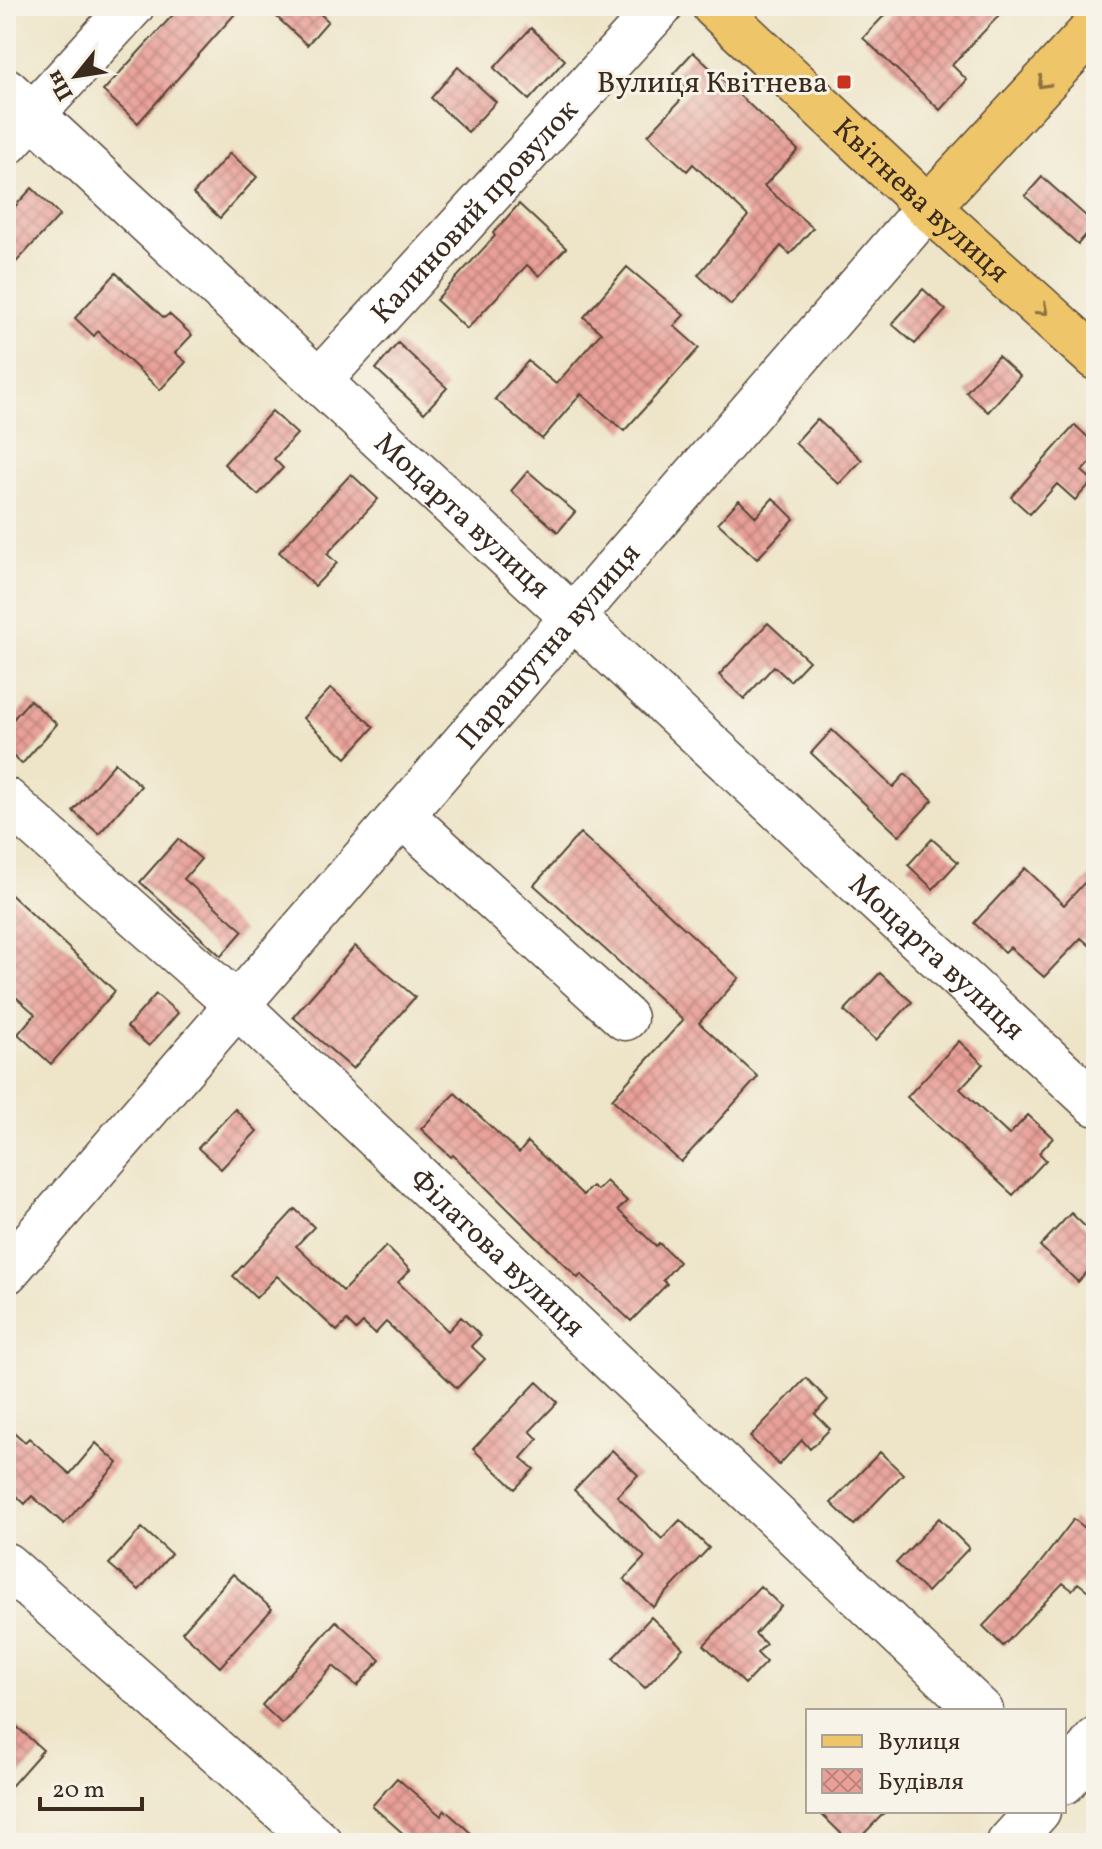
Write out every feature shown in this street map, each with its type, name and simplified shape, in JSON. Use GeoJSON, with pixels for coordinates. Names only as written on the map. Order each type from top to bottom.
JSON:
{"type":"FeatureCollection","features":[{"type":"Feature","properties":{"kind":"main road","name":"Квітнева вулиця"},"geometry":{"type":"LineString","coordinates":[[714,6],[928,207],[1096,358]]}},
{"type":"Feature","properties":{"kind":"main road","name":"Парашутна вулиця"},"geometry":{"type":"LineString","coordinates":[[928,207],[1096,26]]}},
{"type":"Feature","properties":{"kind":"street"},"geometry":{"type":"LineString","coordinates":[[15,117],[132,6]]}},
{"type":"Feature","properties":{"kind":"street","name":"Калиновий провулок"},"geometry":{"type":"LineString","coordinates":[[319,381],[661,6]]}},
{"type":"Feature","properties":{"kind":"street","name":"Моцарта вулиця"},"geometry":{"type":"LineString","coordinates":[[15,117],[319,381],[1096,1104]]}},
{"type":"Feature","properties":{"kind":"street","name":"Парашутна вулиця"},"geometry":{"type":"LineString","coordinates":[[6,1272],[928,207]]}},
{"type":"Feature","properties":{"kind":"street","name":"Філатова вулиця"},"geometry":{"type":"LineString","coordinates":[[6,800],[237,1005],[979,1709]]}},
{"type":"Feature","properties":{"kind":"street"},"geometry":{"type":"LineString","coordinates":[[402,815],[625,1018]]}},
{"type":"Feature","properties":{"kind":"street"},"geometry":{"type":"LineString","coordinates":[[6,1565],[320,1843]]}},
{"type":"Feature","properties":{"kind":"street"},"geometry":{"type":"LineString","coordinates":[[1066,1779],[1096,1740]]}},
{"type":"Feature","properties":{"kind":"street"},"geometry":{"type":"LineString","coordinates":[[1009,1843],[1036,1813]]}},
{"type":"Feature","properties":{"kind":"building"},"geometry":{"type":"Polygon","coordinates":[[[181,6],[242,6],[138,123],[103,91],[181,6]]]}},
{"type":"Feature","properties":{"kind":"building"},"geometry":{"type":"Polygon","coordinates":[[[265,6],[312,6],[328,21],[307,45],[265,6]]]}},
{"type":"Feature","properties":{"kind":"building"},"geometry":{"type":"Polygon","coordinates":[[[893,6],[1008,6],[952,65],[967,80],[940,110],[863,38],[893,6]]]}},
{"type":"Feature","properties":{"kind":"building"},"geometry":{"type":"Polygon","coordinates":[[[531,28],[565,60],[529,100],[494,68],[531,28]]]}},
{"type":"Feature","properties":{"kind":"building"},"geometry":{"type":"Polygon","coordinates":[[[693,52],[798,150],[764,186],[813,228],[790,254],[781,246],[731,305],[698,275],[748,216],[693,164],[687,171],[648,135],[690,90],[673,74],[693,52]]]}},
{"type":"Feature","properties":{"kind":"building"},"geometry":{"type":"Polygon","coordinates":[[[458,67],[496,102],[468,132],[431,98],[458,67]]]}},
{"type":"Feature","properties":{"kind":"building"},"geometry":{"type":"Polygon","coordinates":[[[230,153],[257,177],[220,218],[193,194],[230,153]]]}},
{"type":"Feature","properties":{"kind":"building"},"geometry":{"type":"Polygon","coordinates":[[[1042,177],[1095,224],[1078,244],[1025,196],[1042,177]]]}},
{"type":"Feature","properties":{"kind":"building"},"geometry":{"type":"Polygon","coordinates":[[[32,188],[60,215],[6,273],[6,216],[32,188]]]}},
{"type":"Feature","properties":{"kind":"building"},"geometry":{"type":"Polygon","coordinates":[[[519,204],[566,248],[539,276],[527,265],[467,329],[436,300],[495,236],[493,233],[519,204]]]}},
{"type":"Feature","properties":{"kind":"building"},"geometry":{"type":"Polygon","coordinates":[[[627,267],[684,315],[674,326],[699,348],[624,431],[581,394],[542,439],[495,399],[528,361],[556,384],[601,333],[584,317],[627,267]]]}},
{"type":"Feature","properties":{"kind":"building"},"geometry":{"type":"Polygon","coordinates":[[[116,273],[164,318],[169,314],[192,335],[175,353],[186,362],[160,390],[98,331],[94,336],[75,318],[116,273]]]}},
{"type":"Feature","properties":{"kind":"building"},"geometry":{"type":"Polygon","coordinates":[[[923,289],[946,310],[915,344],[892,324],[923,289]]]}},
{"type":"Feature","properties":{"kind":"building"},"geometry":{"type":"Polygon","coordinates":[[[398,343],[447,388],[424,413],[376,369],[398,343]]]}},
{"type":"Feature","properties":{"kind":"building"},"geometry":{"type":"Polygon","coordinates":[[[998,356],[1020,376],[988,412],[966,392],[998,356]]]}},
{"type":"Feature","properties":{"kind":"building"},"geometry":{"type":"Polygon","coordinates":[[[272,411],[297,434],[274,459],[283,468],[258,495],[224,464],[272,411]]]}},
{"type":"Feature","properties":{"kind":"building"},"geometry":{"type":"Polygon","coordinates":[[[817,419],[862,460],[839,484],[795,443],[817,419]]]}},
{"type":"Feature","properties":{"kind":"building"},"geometry":{"type":"Polygon","coordinates":[[[1075,425],[1096,445],[1096,456],[1082,471],[1093,481],[1075,500],[1057,484],[1030,514],[1011,497],[1075,425]]]}},
{"type":"Feature","properties":{"kind":"building"},"geometry":{"type":"Polygon","coordinates":[[[528,471],[575,512],[558,532],[511,491],[528,471]]]}},
{"type":"Feature","properties":{"kind":"building"},"geometry":{"type":"Polygon","coordinates":[[[351,474],[378,499],[327,554],[337,563],[315,586],[279,552],[351,474]]]}},
{"type":"Feature","properties":{"kind":"building"},"geometry":{"type":"Polygon","coordinates":[[[773,498],[794,519],[757,559],[718,523],[739,500],[756,517],[773,498]]]}},
{"type":"Feature","properties":{"kind":"building"},"geometry":{"type":"Polygon","coordinates":[[[768,623],[809,661],[790,681],[774,666],[744,699],[719,675],[768,623]]]}},
{"type":"Feature","properties":{"kind":"building"},"geometry":{"type":"Polygon","coordinates":[[[331,688],[374,727],[346,758],[303,718],[331,688]]]}},
{"type":"Feature","properties":{"kind":"building"},"geometry":{"type":"Polygon","coordinates":[[[30,700],[57,724],[22,764],[6,750],[6,727],[30,700]]]}},
{"type":"Feature","properties":{"kind":"building"},"geometry":{"type":"Polygon","coordinates":[[[832,730],[893,787],[905,774],[933,800],[899,836],[811,753],[832,730]]]}},
{"type":"Feature","properties":{"kind":"building"},"geometry":{"type":"Polygon","coordinates":[[[115,763],[141,786],[99,834],[73,811],[115,763]]]}},
{"type":"Feature","properties":{"kind":"building"},"geometry":{"type":"Polygon","coordinates":[[[580,833],[739,978],[699,1023],[758,1077],[681,1162],[612,1099],[683,1020],[534,885],[580,833]]]}},
{"type":"Feature","properties":{"kind":"building"},"geometry":{"type":"Polygon","coordinates":[[[178,839],[201,859],[184,879],[243,931],[221,956],[140,882],[178,839]]]}},
{"type":"Feature","properties":{"kind":"building"},"geometry":{"type":"Polygon","coordinates":[[[932,839],[958,862],[933,889],[908,865],[932,839]]]}},
{"type":"Feature","properties":{"kind":"building"},"geometry":{"type":"Polygon","coordinates":[[[1025,868],[1064,905],[1096,870],[1096,951],[1081,938],[1044,977],[1010,947],[1005,952],[974,923],[1025,868]]]}},
{"type":"Feature","properties":{"kind":"building"},"geometry":{"type":"Polygon","coordinates":[[[6,890],[115,991],[51,1064],[18,1034],[35,1014],[6,988],[6,890]]]}},
{"type":"Feature","properties":{"kind":"building"},"geometry":{"type":"Polygon","coordinates":[[[355,946],[415,997],[353,1069],[293,1017],[355,946]]]}},
{"type":"Feature","properties":{"kind":"building"},"geometry":{"type":"Polygon","coordinates":[[[880,973],[912,1002],[876,1040],[844,1011],[880,973]]]}},
{"type":"Feature","properties":{"kind":"building"},"geometry":{"type":"Polygon","coordinates":[[[156,994],[178,1013],[149,1046],[127,1027],[156,994]]]}},
{"type":"Feature","properties":{"kind":"building"},"geometry":{"type":"Polygon","coordinates":[[[959,1041],[983,1064],[960,1089],[1009,1135],[1028,1115],[1053,1138],[1039,1153],[1046,1160],[1013,1195],[907,1097],[959,1041]]]}},
{"type":"Feature","properties":{"kind":"building"},"geometry":{"type":"Polygon","coordinates":[[[455,1093],[519,1153],[528,1142],[583,1195],[592,1186],[597,1190],[606,1181],[627,1201],[618,1210],[656,1246],[659,1243],[679,1262],[663,1280],[667,1284],[631,1321],[581,1274],[578,1278],[453,1155],[451,1157],[421,1129],[455,1093]]]}},
{"type":"Feature","properties":{"kind":"building"},"geometry":{"type":"Polygon","coordinates":[[[235,1109],[257,1131],[221,1169],[198,1148],[235,1109]]]}},
{"type":"Feature","properties":{"kind":"building"},"geometry":{"type":"Polygon","coordinates":[[[295,1209],[314,1227],[296,1246],[343,1291],[386,1246],[410,1270],[398,1282],[448,1331],[461,1317],[481,1336],[471,1346],[485,1359],[457,1388],[386,1322],[375,1334],[363,1323],[356,1330],[347,1321],[337,1331],[277,1276],[256,1298],[233,1276],[295,1209]]]}},
{"type":"Feature","properties":{"kind":"building"},"geometry":{"type":"Polygon","coordinates":[[[1071,1213],[1096,1237],[1096,1262],[1078,1282],[1040,1246],[1071,1213]]]}},
{"type":"Feature","properties":{"kind":"building"},"geometry":{"type":"Polygon","coordinates":[[[806,1378],[828,1400],[815,1414],[830,1429],[810,1449],[802,1440],[779,1465],[750,1437],[806,1378]]]}},
{"type":"Feature","properties":{"kind":"building"},"geometry":{"type":"Polygon","coordinates":[[[537,1382],[558,1402],[530,1431],[538,1439],[521,1458],[534,1469],[515,1489],[473,1449],[537,1382]]]}},
{"type":"Feature","properties":{"kind":"building"},"geometry":{"type":"Polygon","coordinates":[[[6,1425],[25,1442],[29,1438],[70,1474],[96,1443],[118,1463],[64,1524],[32,1496],[25,1504],[6,1486],[6,1425]]]}},
{"type":"Feature","properties":{"kind":"building"},"geometry":{"type":"Polygon","coordinates":[[[612,1450],[638,1475],[617,1496],[662,1539],[680,1520],[709,1548],[653,1607],[624,1579],[645,1557],[574,1490],[612,1450]]]}},
{"type":"Feature","properties":{"kind":"building"},"geometry":{"type":"Polygon","coordinates":[[[880,1452],[903,1474],[854,1525],[831,1503],[880,1452]]]}},
{"type":"Feature","properties":{"kind":"building"},"geometry":{"type":"Polygon","coordinates":[[[939,1518],[969,1548],[927,1592],[896,1563],[939,1518]]]}},
{"type":"Feature","properties":{"kind":"building"},"geometry":{"type":"Polygon","coordinates":[[[1074,1519],[1096,1537],[1096,1597],[1078,1583],[1072,1590],[1063,1583],[1003,1646],[983,1626],[1028,1579],[1074,1519]]]}},
{"type":"Feature","properties":{"kind":"building"},"geometry":{"type":"Polygon","coordinates":[[[142,1528],[171,1554],[139,1590],[109,1564],[142,1528]]]}},
{"type":"Feature","properties":{"kind":"building"},"geometry":{"type":"Polygon","coordinates":[[[233,1574],[272,1609],[220,1667],[182,1632],[233,1574]]]}},
{"type":"Feature","properties":{"kind":"building"},"geometry":{"type":"Polygon","coordinates":[[[760,1586],[781,1606],[755,1634],[766,1644],[757,1653],[766,1662],[745,1684],[704,1645],[760,1586]]]}},
{"type":"Feature","properties":{"kind":"building"},"geometry":{"type":"Polygon","coordinates":[[[651,1617],[683,1648],[645,1688],[613,1658],[651,1617]]]}},
{"type":"Feature","properties":{"kind":"building"},"geometry":{"type":"Polygon","coordinates":[[[336,1621],[380,1660],[357,1686],[333,1666],[282,1724],[262,1705],[336,1621]]]}},
{"type":"Feature","properties":{"kind":"building"},"geometry":{"type":"Polygon","coordinates":[[[6,1717],[43,1750],[6,1792],[6,1717]]]}},
{"type":"Feature","properties":{"kind":"building"},"geometry":{"type":"Polygon","coordinates":[[[397,1778],[441,1816],[445,1810],[482,1843],[414,1843],[372,1806],[397,1778]]]}},
{"type":"Feature","properties":{"kind":"building"},"geometry":{"type":"Polygon","coordinates":[[[820,1813],[884,1813],[855,1843],[851,1843],[820,1813]]]}},
{"type":"Feature","properties":{"kind":"place","name":"Вулиця Квітнева"},"geometry":{"type":"Point","coordinates":[844,82]}}]}
